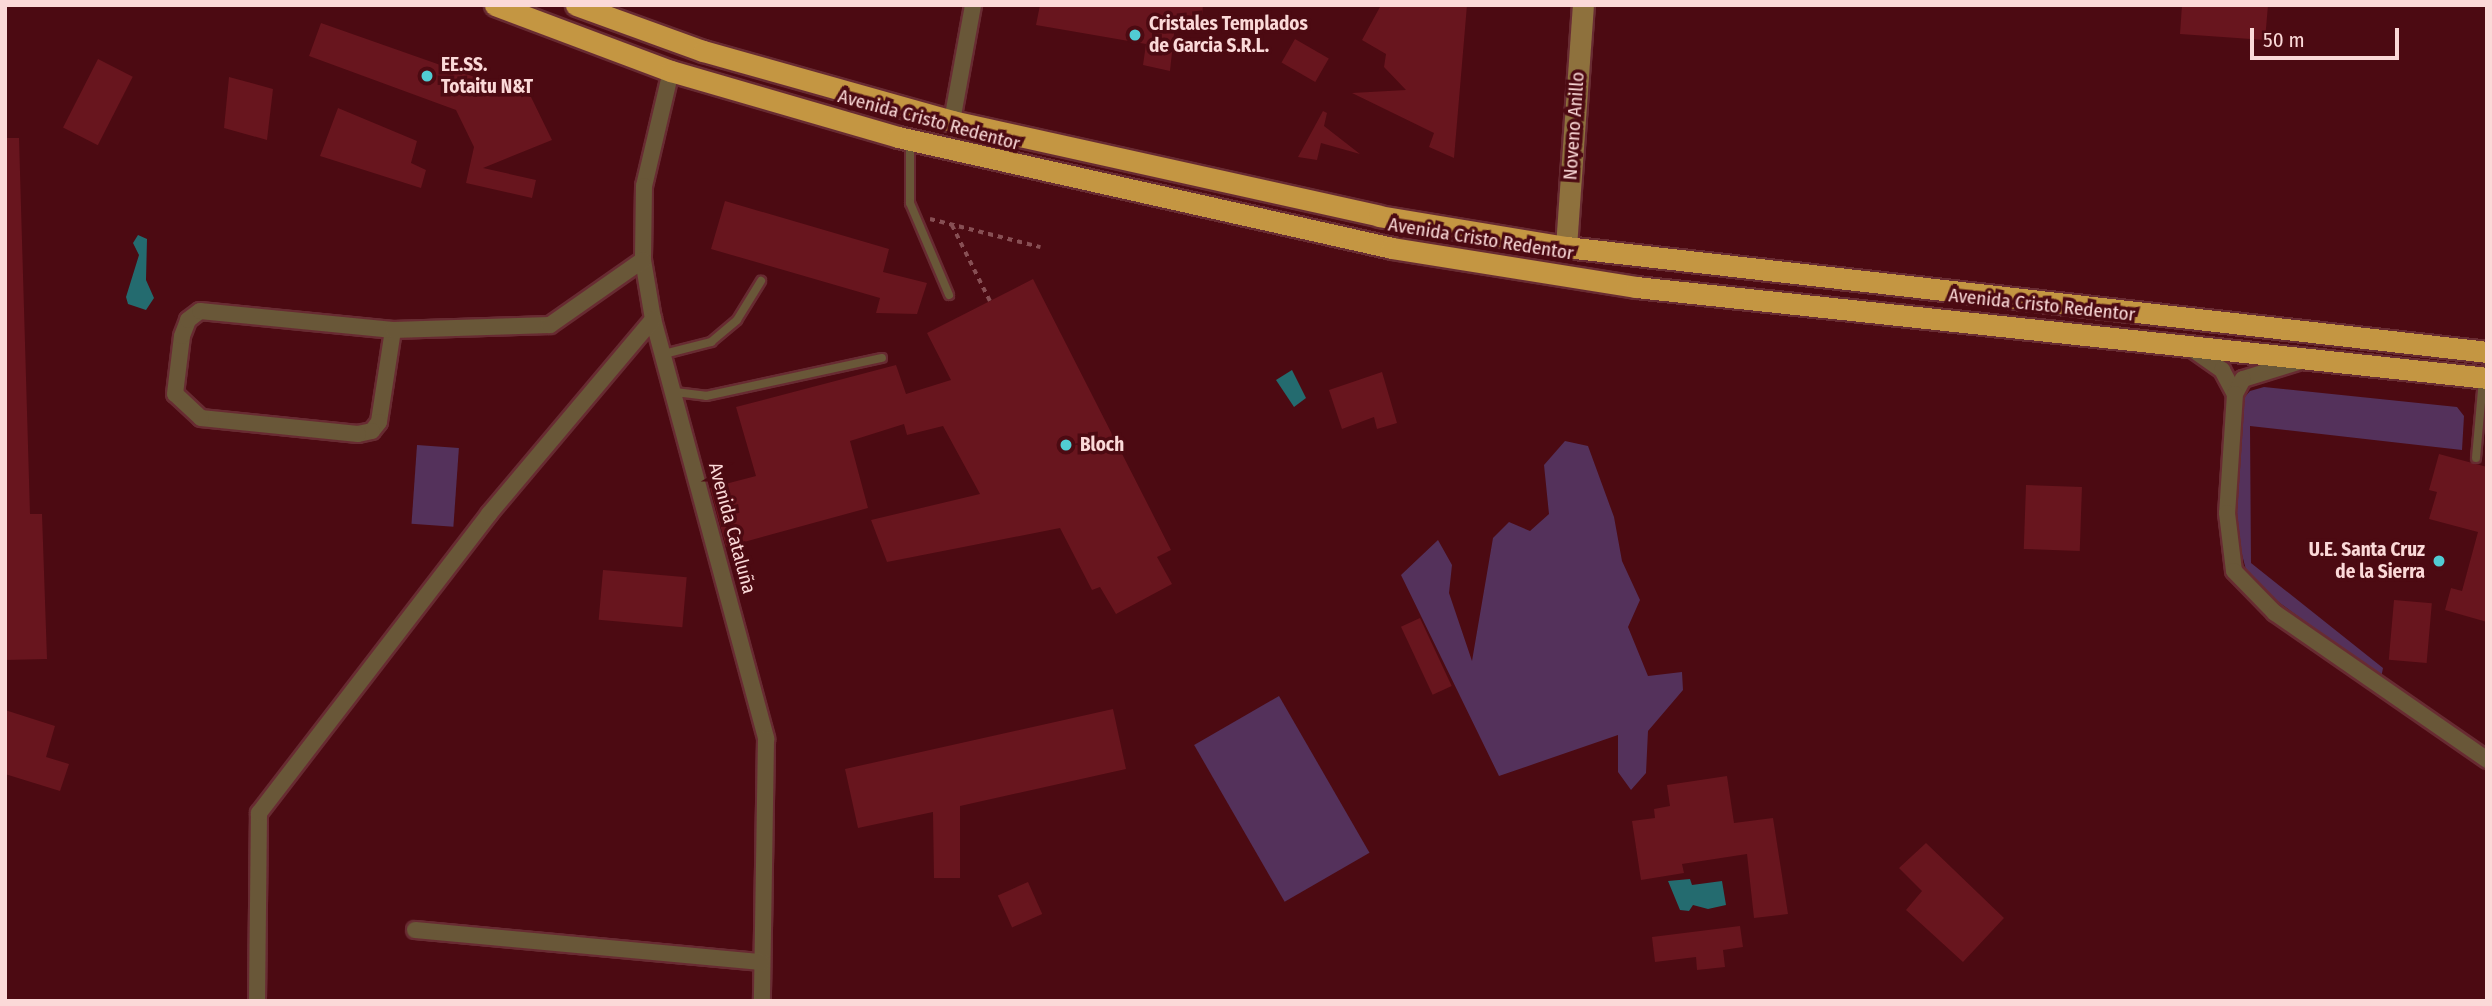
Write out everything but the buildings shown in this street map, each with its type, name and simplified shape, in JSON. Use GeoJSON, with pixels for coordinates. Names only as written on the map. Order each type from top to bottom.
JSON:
{"type":"FeatureCollection","features":[{"type":"Feature","properties":{"kind":"highway","name":"Avenida Cristo Redentor"},"geometry":{"type":"LineString","coordinates":[[495,5],[671,71],[911,140],[1277,226],[1507,268],[1636,287],[2179,342],[2485,377]]}},
{"type":"Feature","properties":{"kind":"highway","name":"Avenida Cristo Redentor"},"geometry":{"type":"LineString","coordinates":[[576,5],[703,51],[951,121],[1379,216],[1566,247],[2487,352]]}},
{"type":"Feature","properties":{"kind":"street"},"geometry":{"type":"LineString","coordinates":[[951,121],[973,5]]}},
{"type":"Feature","properties":{"kind":"street","name":"Noveno Anillo"},"geometry":{"type":"LineString","coordinates":[[1566,247],[1583,5]]}},
{"type":"Feature","properties":{"kind":"street","name":"Avenida Cataluña"},"geometry":{"type":"LineString","coordinates":[[671,71],[644,186],[643,260],[653,319],[675,392],[766,739],[762,1001]]}},
{"type":"Feature","properties":{"kind":"street"},"geometry":{"type":"LineString","coordinates":[[393,330],[379,422],[372,431],[358,434],[201,418],[175,394],[182,336],[188,320],[200,311],[393,330],[550,325],[643,260]]}},
{"type":"Feature","properties":{"kind":"street"},"geometry":{"type":"LineString","coordinates":[[257,1001],[259,813],[489,514],[653,319]]}},
{"type":"Feature","properties":{"kind":"street"},"geometry":{"type":"LineString","coordinates":[[2179,342],[2212,360],[2235,394]]}},
{"type":"Feature","properties":{"kind":"street"},"geometry":{"type":"LineString","coordinates":[[2313,358],[2243,379],[2235,394],[2227,513],[2234,570],[2275,613],[2487,760]]}},
{"type":"Feature","properties":{"kind":"street"},"geometry":{"type":"LineString","coordinates":[[415,930],[762,962]]}},
{"type":"Feature","properties":{"kind":"lane"},"geometry":{"type":"LineString","coordinates":[[911,140],[908,176],[915,215],[949,295]]}},
{"type":"Feature","properties":{"kind":"lane"},"geometry":{"type":"LineString","coordinates":[[664,354],[711,342],[737,320],[761,281]]}},
{"type":"Feature","properties":{"kind":"lane"},"geometry":{"type":"LineString","coordinates":[[675,392],[706,396],[883,358]]}},
{"type":"Feature","properties":{"kind":"lane"},"geometry":{"type":"LineString","coordinates":[[2476,458],[2485,377]]}},
{"type":"Feature","properties":{"kind":"path"},"geometry":{"type":"LineString","coordinates":[[915,215],[1040,247]]}},
{"type":"Feature","properties":{"kind":"path"},"geometry":{"type":"LineString","coordinates":[[952,225],[990,301]]}},
{"type":"Feature","properties":{"kind":"shaded area"},"geometry":{"type":"Polygon","coordinates":[[[2264,387],[2457,407],[2464,416],[2462,450],[2250,426],[2251,563],[2383,668],[2381,678],[2265,592],[2246,570],[2235,527],[2240,417],[2242,400],[2250,391],[2264,387]]]}},
{"type":"Feature","properties":{"kind":"shaded area"},"geometry":{"type":"Polygon","coordinates":[[[1565,441],[1588,446],[1614,517],[1622,561],[1640,600],[1628,627],[1648,676],[1682,672],[1683,690],[1648,731],[1646,773],[1631,790],[1618,772],[1618,735],[1499,776],[1401,575],[1438,540],[1452,565],[1449,593],[1472,661],[1493,538],[1509,522],[1530,531],[1549,514],[1544,465],[1565,441]]]}},
{"type":"Feature","properties":{"kind":"shaded area"},"geometry":{"type":"Polygon","coordinates":[[[417,445],[459,448],[453,527],[411,524],[417,445]]]}},
{"type":"Feature","properties":{"kind":"shaded area"},"geometry":{"type":"Polygon","coordinates":[[[1279,696],[1370,853],[1285,902],[1194,745],[1279,696]]]}},
{"type":"Feature","properties":{"kind":"water"},"geometry":{"type":"Polygon","coordinates":[[[138,235],[147,239],[146,280],[154,298],[146,310],[128,304],[126,297],[139,255],[133,243],[138,235]]]}},
{"type":"Feature","properties":{"kind":"water"},"geometry":{"type":"Polygon","coordinates":[[[1292,370],[1306,398],[1294,407],[1276,380],[1292,370]]]}},
{"type":"Feature","properties":{"kind":"water"},"geometry":{"type":"Polygon","coordinates":[[[1690,879],[1692,885],[1722,881],[1726,905],[1708,909],[1693,905],[1689,911],[1680,910],[1668,881],[1690,879]]]}},
{"type":"Feature","properties":{"kind":"place","name":"Cristales Templados de Garcia S.R.L."},"geometry":{"type":"Point","coordinates":[1135,35]}},
{"type":"Feature","properties":{"kind":"place","name":"EE.SS. Totaitu N&T"},"geometry":{"type":"Point","coordinates":[427,76]}},
{"type":"Feature","properties":{"kind":"place","name":"Bloch"},"geometry":{"type":"Point","coordinates":[1066,445]}},
{"type":"Feature","properties":{"kind":"place","name":"U.E. Santa Cruz de la Sierra"},"geometry":{"type":"Point","coordinates":[2439,561]}}]}
